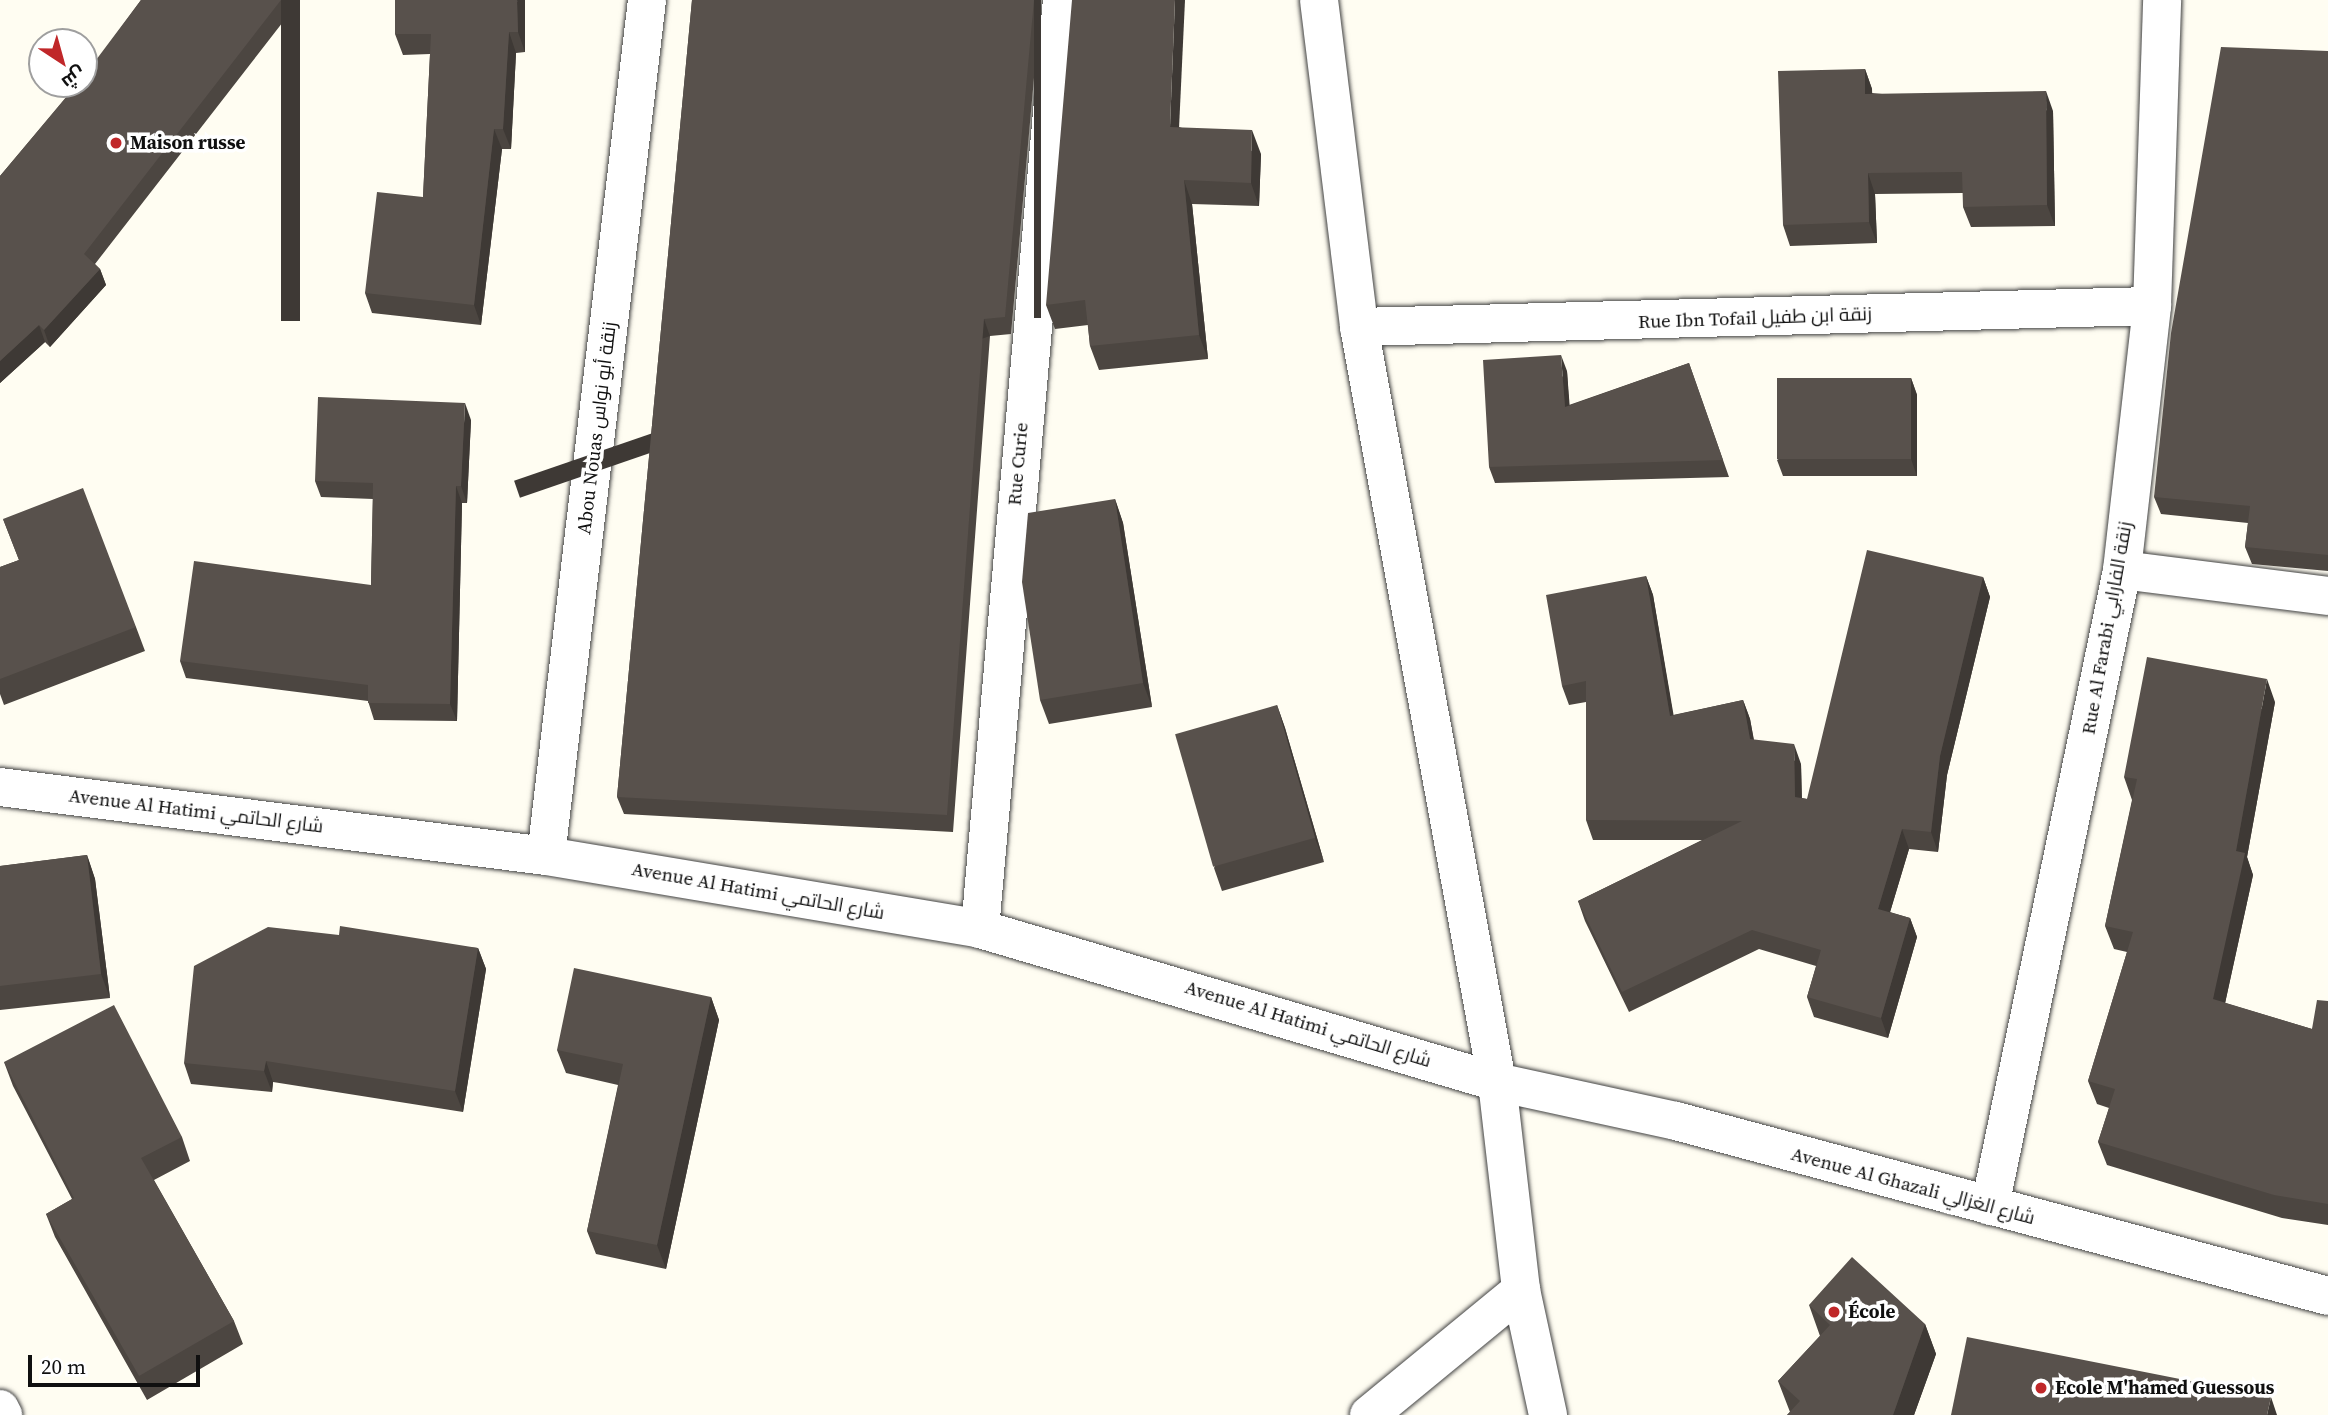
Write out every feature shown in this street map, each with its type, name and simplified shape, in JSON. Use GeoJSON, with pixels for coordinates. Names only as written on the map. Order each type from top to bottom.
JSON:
{"type":"FeatureCollection","features":[{"type":"Feature","properties":{"kind":"street","name":"Abou Nouas زنقة أبو نواس"},"geometry":{"type":"LineString","coordinates":[[546,856],[647,0]]}},
{"type":"Feature","properties":{"kind":"street","name":"Rue Curie"},"geometry":{"type":"LineString","coordinates":[[980,929],[1062,0]]}},
{"type":"Feature","properties":{"kind":"street"},"geometry":{"type":"LineString","coordinates":[[1319,0],[1359,327],[1497,1082],[1521,1290],[1548,1415]]}},
{"type":"Feature","properties":{"kind":"street","name":"Rue Al Farabi زنقة الفارابي"},"geometry":{"type":"LineString","coordinates":[[1990,1206],[2122,570],[2152,306],[2162,0]]}},
{"type":"Feature","properties":{"kind":"street","name":"Rue Ibn Tofail زنقة ابن طفيل"},"geometry":{"type":"LineString","coordinates":[[1359,327],[2152,306]]}},
{"type":"Feature","properties":{"kind":"street"},"geometry":{"type":"LineString","coordinates":[[2122,570],[2328,596]]}},
{"type":"Feature","properties":{"kind":"street","name":"Avenue Al Hatimi شارع الحاتمي"},"geometry":{"type":"LineString","coordinates":[[0,787],[546,856],[980,929],[1497,1082]]}},
{"type":"Feature","properties":{"kind":"street","name":"Avenue Al Ghazali شارع الغزالي"},"geometry":{"type":"LineString","coordinates":[[1497,1082],[1676,1121],[2328,1296]]}},
{"type":"Feature","properties":{"kind":"street"},"geometry":{"type":"LineString","coordinates":[[1369,1415],[1521,1290]]}},
{"type":"Feature","properties":{"kind":"street"},"geometry":{"type":"LineString","coordinates":[[0,1409],[3,1415]]}},
{"type":"Feature","properties":{"kind":"building"},"geometry":{"type":"Polygon","coordinates":[[[141,0],[281,0],[84,254],[100,269],[44,330],[39,325],[0,361],[0,176],[65,98],[98,98],[98,57],[141,0]]]}},
{"type":"Feature","properties":{"kind":"building"},"geometry":{"type":"Polygon","coordinates":[[[395,0],[517,0],[518,32],[509,32],[503,129],[494,129],[474,305],[365,293],[377,192],[423,197],[431,34],[395,34],[395,0]]]}},
{"type":"Feature","properties":{"kind":"building"},"geometry":{"type":"Polygon","coordinates":[[[692,0],[1034,0],[1005,317],[984,319],[947,815],[617,797],[692,0]]]}},
{"type":"Feature","properties":{"kind":"building"},"geometry":{"type":"Polygon","coordinates":[[[1072,0],[1175,0],[1170,127],[1252,130],[1251,183],[1184,180],[1199,335],[1090,346],[1085,300],[1046,305],[1072,0]]]}},
{"type":"Feature","properties":{"kind":"building"},"geometry":{"type":"Polygon","coordinates":[[[2221,47],[2328,51],[2328,555],[2245,547],[2250,506],[2154,497],[2171,333],[2221,47]]]}},
{"type":"Feature","properties":{"kind":"building"},"geometry":{"type":"Polygon","coordinates":[[[1865,69],[1865,94],[2046,91],[2047,205],[1963,207],[1962,172],[1868,173],[1869,222],[1783,225],[1778,71],[1865,69]]]}},
{"type":"Feature","properties":{"kind":"building"},"geometry":{"type":"Polygon","coordinates":[[[1561,355],[1565,407],[1689,363],[1723,460],[1489,467],[1483,360],[1561,355]]]}},
{"type":"Feature","properties":{"kind":"building"},"geometry":{"type":"Polygon","coordinates":[[[1777,378],[1911,378],[1911,459],[1777,459],[1777,378]]]}},
{"type":"Feature","properties":{"kind":"building"},"geometry":{"type":"Polygon","coordinates":[[[318,397],[465,403],[461,486],[456,486],[450,704],[368,703],[368,685],[180,661],[194,561],[371,585],[373,483],[315,481],[318,397]]]}},
{"type":"Feature","properties":{"kind":"building"},"geometry":{"type":"Polygon","coordinates":[[[83,488],[136,627],[0,679],[0,567],[19,560],[3,519],[83,488]]]}},
{"type":"Feature","properties":{"kind":"building"},"geometry":{"type":"Polygon","coordinates":[[[1115,499],[1143,683],[1040,700],[1022,582],[1028,513],[1115,499]]]}},
{"type":"Feature","properties":{"kind":"building"},"geometry":{"type":"Polygon","coordinates":[[[1867,550],[1983,577],[1940,756],[1931,832],[1902,829],[1878,909],[1910,918],[1881,1018],[1807,997],[1821,950],[1752,930],[1622,992],[1578,901],[1742,821],[1586,820],[1586,681],[1562,686],[1546,595],[1646,576],[1670,716],[1743,700],[1750,739],[1794,744],[1795,797],[1807,799],[1867,550]]]}},
{"type":"Feature","properties":{"kind":"building"},"geometry":{"type":"Polygon","coordinates":[[[2147,657],[2267,679],[2236,851],[2245,853],[2213,999],[2312,1029],[2317,1000],[2328,1001],[2328,1204],[2274,1195],[2098,1142],[2115,1089],[2088,1081],[2133,932],[2105,926],[2137,779],[2124,777],[2147,657]]]}},
{"type":"Feature","properties":{"kind":"building"},"geometry":{"type":"Polygon","coordinates":[[[1277,705],[1315,838],[1213,867],[1175,734],[1277,705]]]}},
{"type":"Feature","properties":{"kind":"building"},"geometry":{"type":"Polygon","coordinates":[[[87,855],[101,974],[0,986],[0,866],[87,855]]]}},
{"type":"Feature","properties":{"kind":"building"},"geometry":{"type":"Polygon","coordinates":[[[340,926],[478,948],[455,1091],[266,1061],[264,1071],[184,1063],[194,966],[268,927],[339,935],[340,926]]]}},
{"type":"Feature","properties":{"kind":"building"},"geometry":{"type":"Polygon","coordinates":[[[574,968],[711,997],[657,1245],[587,1231],[623,1064],[557,1050],[574,968]]]}},
{"type":"Feature","properties":{"kind":"building"},"geometry":{"type":"Polygon","coordinates":[[[114,1005],[182,1137],[141,1158],[234,1321],[139,1376],[46,1214],[74,1198],[4,1062],[114,1005]]]}},
{"type":"Feature","properties":{"kind":"building"},"geometry":{"type":"Polygon","coordinates":[[[1852,1257],[1925,1324],[1893,1415],[1787,1415],[1800,1401],[1778,1381],[1830,1325],[1809,1305],[1852,1257]]]}},
{"type":"Feature","properties":{"kind":"building"},"geometry":{"type":"Polygon","coordinates":[[[1967,1337],[2271,1397],[2267,1415],[1951,1415],[1967,1337]]]}},
{"type":"Feature","properties":{"kind":"place","name":"Maison russe"},"geometry":{"type":"Point","coordinates":[116,143]}},
{"type":"Feature","properties":{"kind":"place","name":"École"},"geometry":{"type":"Point","coordinates":[1834,1312]}},
{"type":"Feature","properties":{"kind":"place","name":"Ecole M'hamed Guessous"},"geometry":{"type":"Point","coordinates":[2041,1388]}}]}
